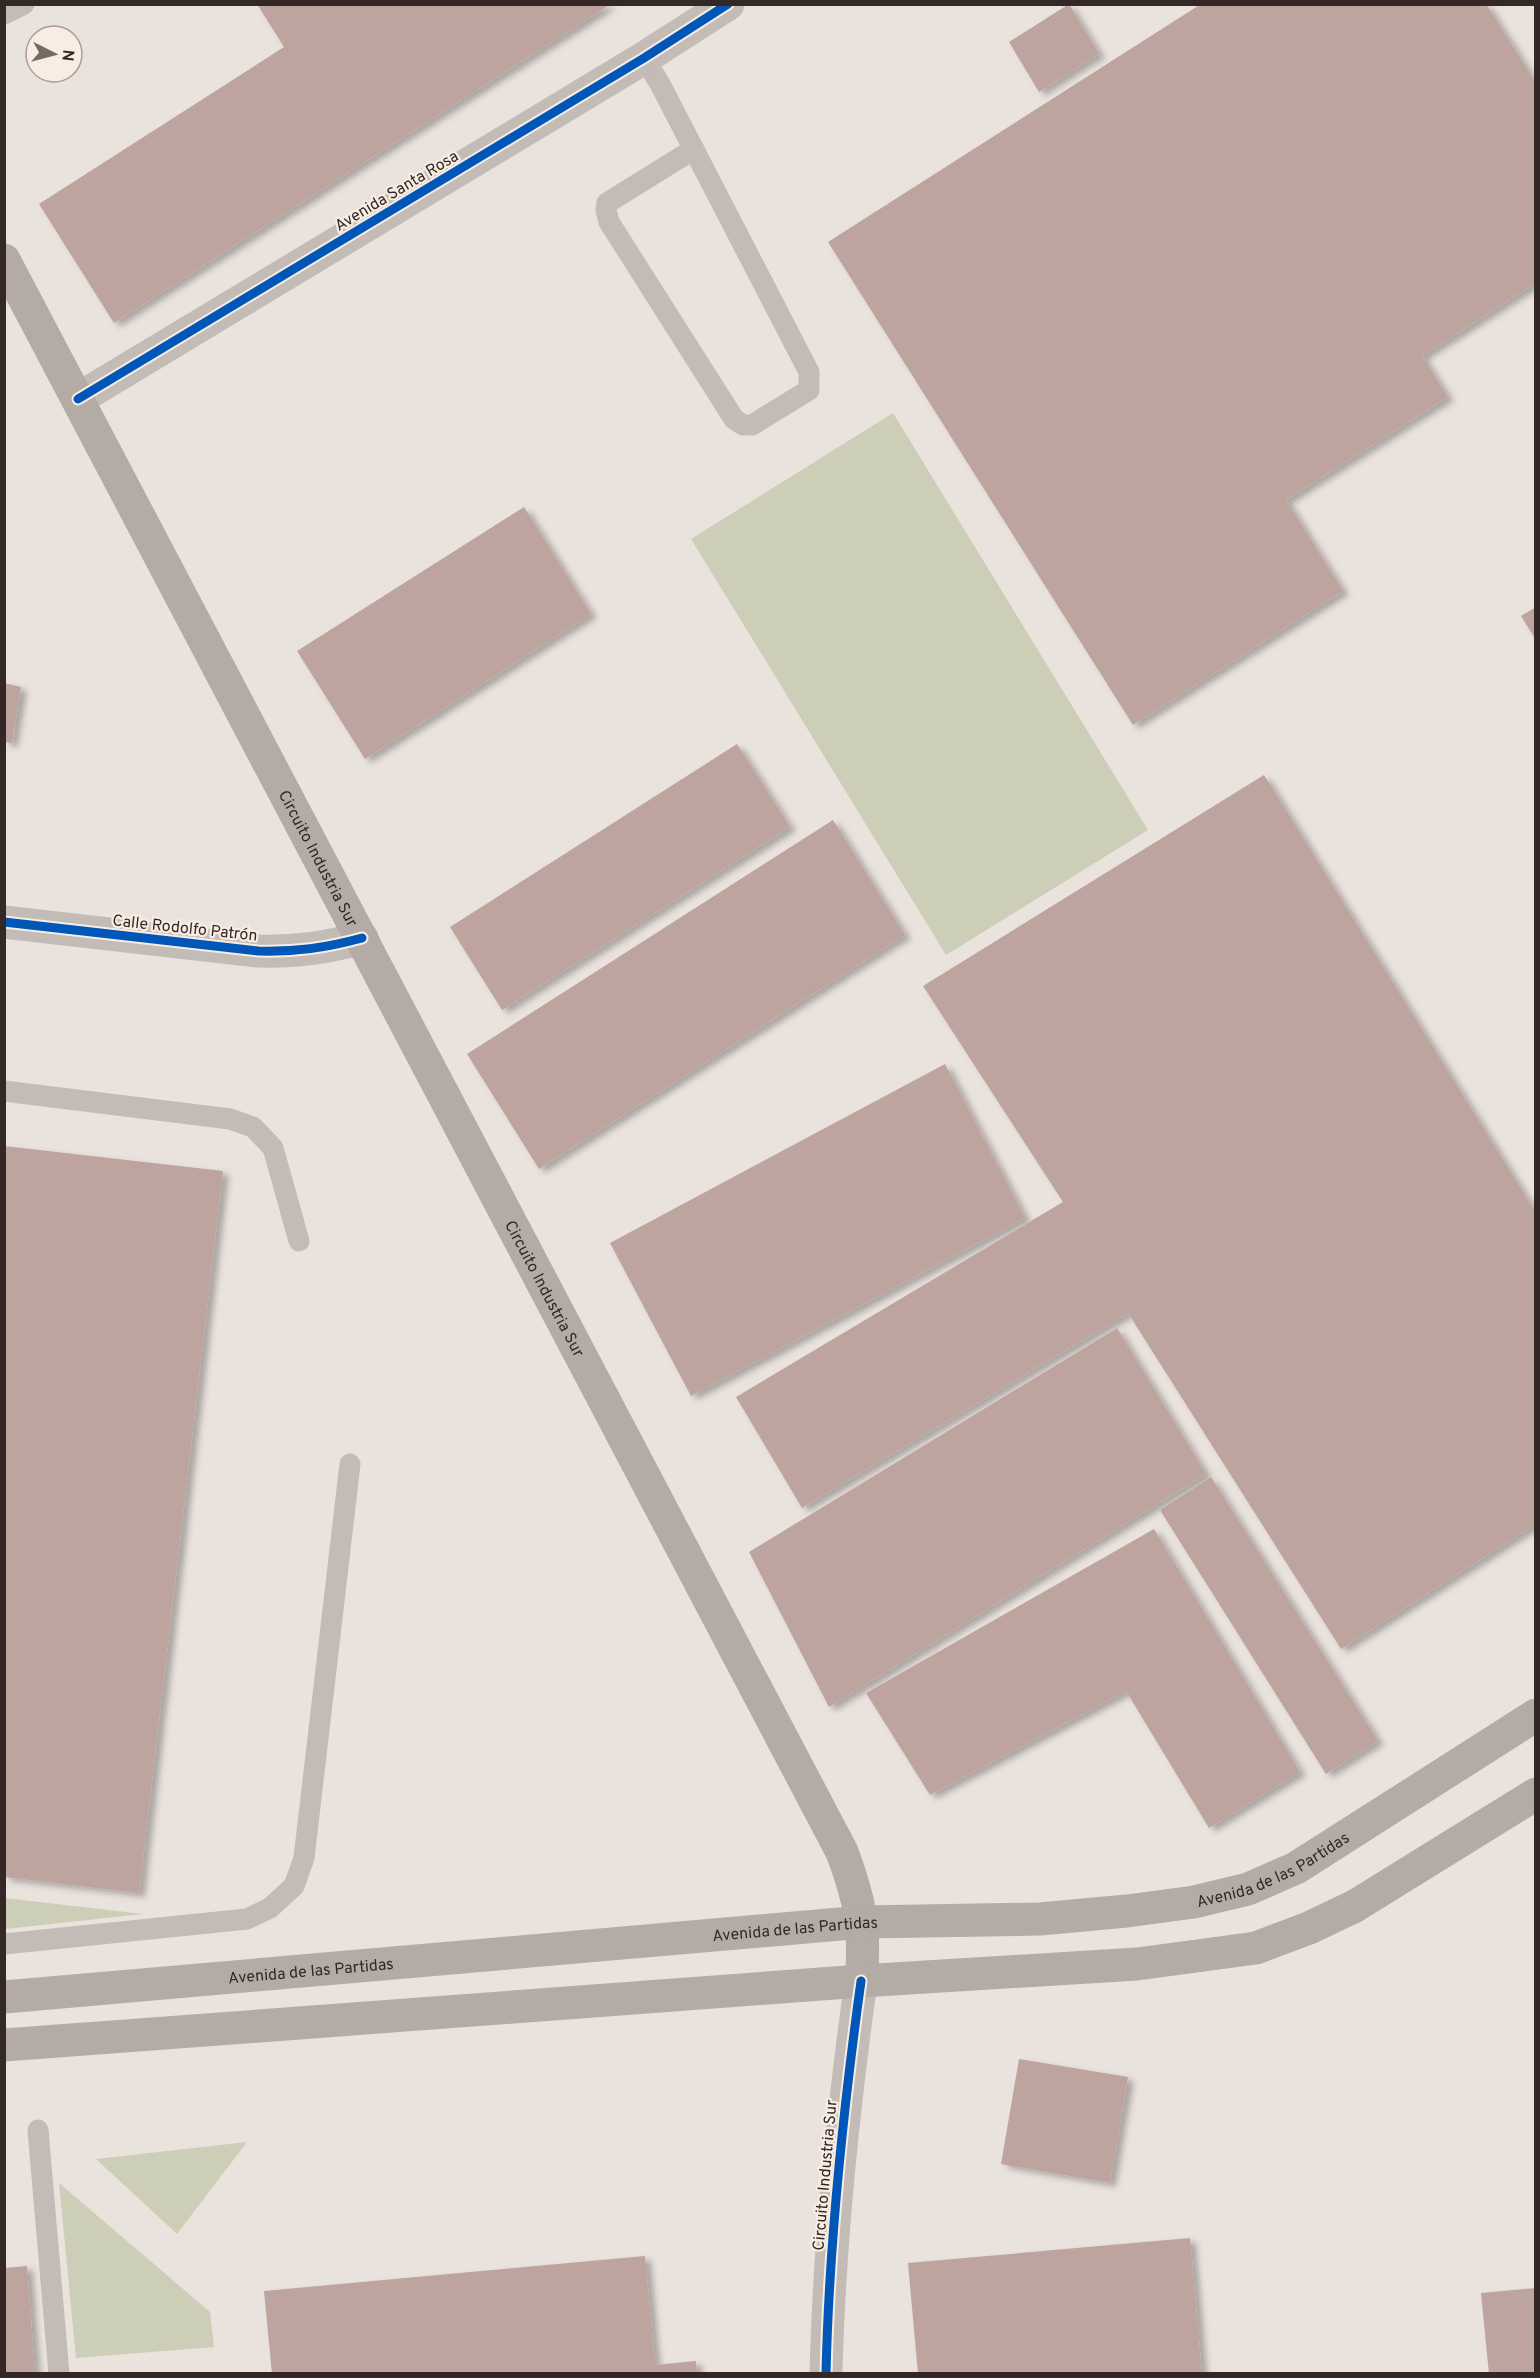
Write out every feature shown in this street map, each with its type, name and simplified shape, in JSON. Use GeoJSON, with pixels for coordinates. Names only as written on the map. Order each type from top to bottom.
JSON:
{"type":"FeatureCollection","features":[{"type":"Feature","properties":{"kind":"main road","name":"Circuito Industria Sur"},"geometry":{"type":"LineString","coordinates":[[4,260],[842,1852],[856,1891],[863,1922],[861,1981]]}},
{"type":"Feature","properties":{"kind":"main road","name":"Avenida de las Partidas"},"geometry":{"type":"LineString","coordinates":[[4,1997],[863,1922],[1040,1919],[1194,1902],[1248,1889],[1296,1868],[1536,1715]]}},
{"type":"Feature","properties":{"kind":"main road"},"geometry":{"type":"LineString","coordinates":[[4,2045],[861,1981],[1137,1964],[1256,1948],[1309,1928],[1355,1906],[1536,1794]]}},
{"type":"Feature","properties":{"kind":"street","name":"Avenida Santa Rosa"},"geometry":{"type":"LineString","coordinates":[[78,399],[644,58],[729,4]]}},
{"type":"Feature","properties":{"kind":"street","name":"Calle Rodolfo Patrón"},"geometry":{"type":"LineString","coordinates":[[4,922],[258,951],[291,952],[324,948],[362,938]]}},
{"type":"Feature","properties":{"kind":"street","name":"Circuito Industria Sur"},"geometry":{"type":"LineString","coordinates":[[826,2373],[827,2319],[840,2139],[861,1981]]}},
{"type":"Feature","properties":{"kind":"lane"},"geometry":{"type":"LineString","coordinates":[[4,14],[24,4]]}},
{"type":"Feature","properties":{"kind":"lane"},"geometry":{"type":"LineString","coordinates":[[644,58],[660,84],[694,149],[809,372],[809,390],[752,425],[743,425],[734,420],[609,222],[606,210],[607,203],[694,149]]}},
{"type":"Feature","properties":{"kind":"lane"},"geometry":{"type":"LineString","coordinates":[[4,1091],[230,1119],[253,1127],[273,1148],[299,1241]]}},
{"type":"Feature","properties":{"kind":"lane"},"geometry":{"type":"LineString","coordinates":[[4,1944],[247,1918],[270,1908],[294,1886],[304,1858],[350,1464]]}},
{"type":"Feature","properties":{"kind":"lane"},"geometry":{"type":"LineString","coordinates":[[38,2130],[59,2373]]}},
{"type":"Feature","properties":{"kind":"green space"},"geometry":{"type":"Polygon","coordinates":[[[893,413],[1148,830],[946,955],[691,539],[893,413]]]}},
{"type":"Feature","properties":{"kind":"green space"},"geometry":{"type":"Polygon","coordinates":[[[5,1898],[143,1914],[5,1929],[5,1898]]]}},
{"type":"Feature","properties":{"kind":"green space"},"geometry":{"type":"Polygon","coordinates":[[[247,2142],[177,2234],[96,2159],[247,2142]]]}},
{"type":"Feature","properties":{"kind":"green space"},"geometry":{"type":"Polygon","coordinates":[[[59,2183],[210,2312],[214,2347],[76,2358],[59,2183]]]}},
{"type":"Feature","properties":{"kind":"building"},"geometry":{"type":"Polygon","coordinates":[[[257,4],[611,4],[114,323],[39,204],[284,47],[257,4]]]}},
{"type":"Feature","properties":{"kind":"building"},"geometry":{"type":"Polygon","coordinates":[[[1069,4],[1099,54],[1039,92],[1009,42],[1069,4]]]}},
{"type":"Feature","properties":{"kind":"building"},"geometry":{"type":"Polygon","coordinates":[[[1201,4],[1486,4],[1536,83],[1536,283],[1422,356],[1448,397],[1286,500],[1343,591],[1133,725],[828,242],[1201,4]]]}},
{"type":"Feature","properties":{"kind":"building"},"geometry":{"type":"Polygon","coordinates":[[[524,507],[591,614],[365,759],[297,651],[524,507]]]}},
{"type":"Feature","properties":{"kind":"building"},"geometry":{"type":"Polygon","coordinates":[[[1536,607],[1536,640],[1521,616],[1536,607]]]}},
{"type":"Feature","properties":{"kind":"building"},"geometry":{"type":"Polygon","coordinates":[[[4,683],[21,687],[12,743],[4,742],[4,683]]]}},
{"type":"Feature","properties":{"kind":"building"},"geometry":{"type":"Polygon","coordinates":[[[737,744],[790,827],[502,1010],[450,927],[737,744]]]}},
{"type":"Feature","properties":{"kind":"building"},"geometry":{"type":"Polygon","coordinates":[[[1264,775],[1536,1213],[1536,1524],[1341,1649],[1128,1313],[802,1508],[736,1397],[1063,1202],[923,986],[1264,775]]]}},
{"type":"Feature","properties":{"kind":"building"},"geometry":{"type":"Polygon","coordinates":[[[833,820],[905,935],[539,1169],[467,1054],[833,820]]]}},
{"type":"Feature","properties":{"kind":"building"},"geometry":{"type":"Polygon","coordinates":[[[945,1064],[1025,1218],[691,1396],[610,1243],[945,1064]]]}},
{"type":"Feature","properties":{"kind":"building"},"geometry":{"type":"Polygon","coordinates":[[[4,1146],[223,1171],[139,1893],[4,1877],[4,1146]]]}},
{"type":"Feature","properties":{"kind":"building"},"geometry":{"type":"Polygon","coordinates":[[[1117,1328],[1206,1474],[829,1707],[749,1552],[1117,1328]]]}},
{"type":"Feature","properties":{"kind":"building"},"geometry":{"type":"Polygon","coordinates":[[[1211,1477],[1378,1741],[1326,1774],[1160,1510],[1211,1477]]]}},
{"type":"Feature","properties":{"kind":"building"},"geometry":{"type":"Polygon","coordinates":[[[1154,1529],[1300,1772],[1209,1828],[1126,1691],[930,1795],[866,1693],[1154,1529]]]}},
{"type":"Feature","properties":{"kind":"building"},"geometry":{"type":"Polygon","coordinates":[[[1019,2059],[1128,2077],[1110,2183],[1001,2164],[1019,2059]]]}},
{"type":"Feature","properties":{"kind":"building"},"geometry":{"type":"Polygon","coordinates":[[[1190,2238],[1202,2374],[918,2374],[908,2263],[1190,2238]]]}},
{"type":"Feature","properties":{"kind":"building"},"geometry":{"type":"Polygon","coordinates":[[[645,2256],[655,2365],[696,2361],[697,2374],[272,2374],[264,2291],[645,2256]]]}},
{"type":"Feature","properties":{"kind":"building"},"geometry":{"type":"Polygon","coordinates":[[[27,2266],[35,2374],[4,2374],[4,2268],[27,2266]]]}},
{"type":"Feature","properties":{"kind":"building"},"geometry":{"type":"Polygon","coordinates":[[[1536,2288],[1536,2374],[1489,2374],[1481,2293],[1536,2288]]]}},
{"type":"Feature","properties":{"kind":"cycle path"},"geometry":{"type":"LineString","coordinates":[[78,399],[644,58],[728,4]]}},
{"type":"Feature","properties":{"kind":"cycle path"},"geometry":{"type":"LineString","coordinates":[[4,922],[258,951],[310,949],[362,938]]}},
{"type":"Feature","properties":{"kind":"cycle path"},"geometry":{"type":"LineString","coordinates":[[826,2374],[830,2275],[838,2177],[861,1981]]}}]}
